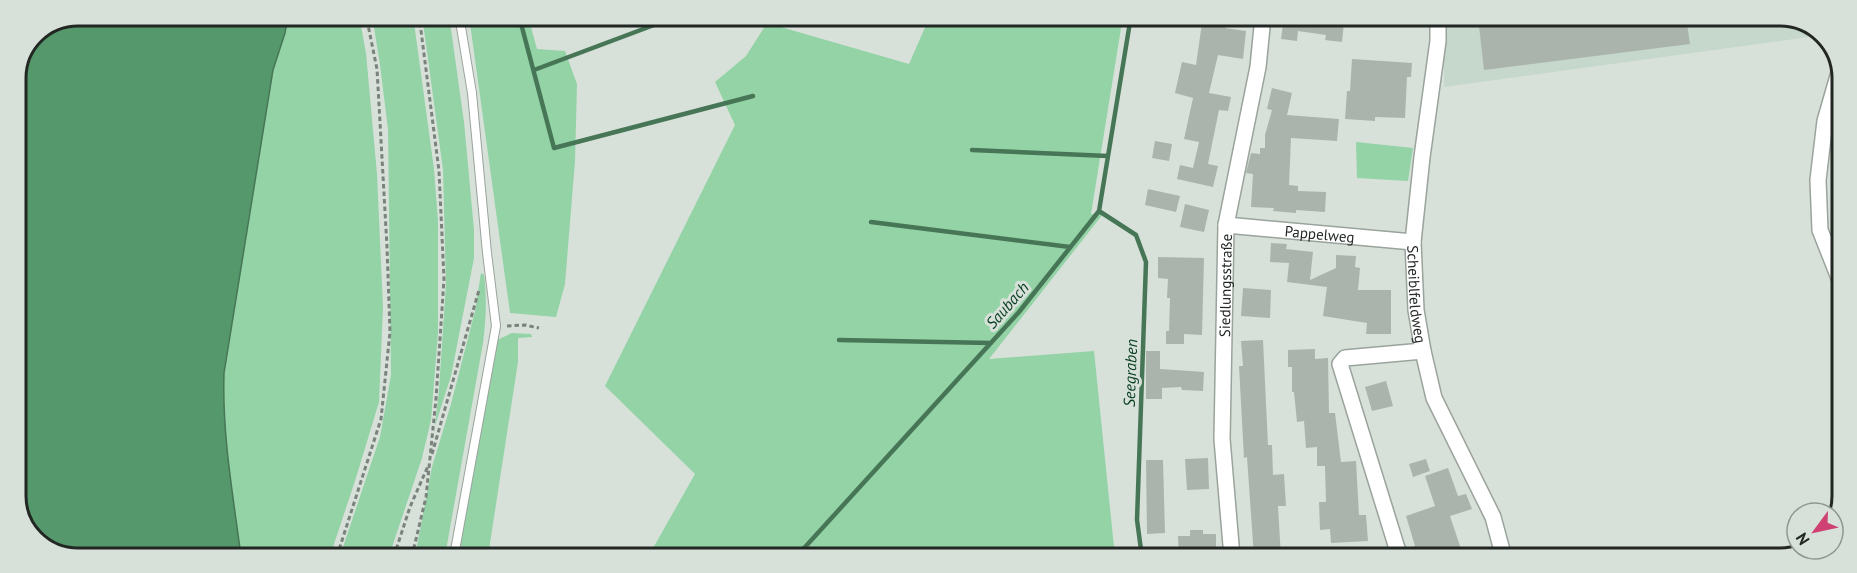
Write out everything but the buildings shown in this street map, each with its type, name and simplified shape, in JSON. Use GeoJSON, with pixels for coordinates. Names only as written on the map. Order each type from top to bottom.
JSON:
{"type":"FeatureCollection","features":[{"type":"Feature","properties":{"kind":"street","name":"Siedlungsstraße"},"geometry":{"type":"LineString","coordinates":[[1231,548],[1222,439],[1226,225],[1258,67],[1262,26]]}},
{"type":"Feature","properties":{"kind":"street","name":"Scheiblfeldweg"},"geometry":{"type":"LineString","coordinates":[[1438,26],[1413,242],[1416,310],[1434,398],[1493,517],[1501,548]]}},
{"type":"Feature","properties":{"kind":"street"},"geometry":{"type":"LineString","coordinates":[[1831,100],[1825,121],[1818,180],[1820,230],[1831,259]]}},
{"type":"Feature","properties":{"kind":"street","name":"Pappelweg"},"geometry":{"type":"LineString","coordinates":[[1226,225],[1413,242]]}},
{"type":"Feature","properties":{"kind":"street"},"geometry":{"type":"LineString","coordinates":[[1397,548],[1340,364],[1345,358],[1423,351]]}},
{"type":"Feature","properties":{"kind":"lane"},"geometry":{"type":"LineString","coordinates":[[455,548],[496,326],[486,253],[472,93],[461,26]]}},
{"type":"Feature","properties":{"kind":"path"},"geometry":{"type":"LineString","coordinates":[[340,548],[381,419],[390,332],[377,69],[368,26]]}},
{"type":"Feature","properties":{"kind":"path"},"geometry":{"type":"LineString","coordinates":[[414,548],[426,497],[436,399],[444,279],[439,171],[419,26]]}},
{"type":"Feature","properties":{"kind":"path"},"geometry":{"type":"LineString","coordinates":[[397,548],[410,507],[429,463],[481,282]]}},
{"type":"Feature","properties":{"kind":"path"},"geometry":{"type":"LineString","coordinates":[[496,326],[525,325],[538,328]]}},
{"type":"Feature","properties":{"kind":"shaded area"},"geometry":{"type":"Polygon","coordinates":[[[78,26],[286,26],[273,70],[224,373],[226,442],[240,548],[78,548],[64,546],[49,539],[38,530],[29,515],[26,499],[26,78],[29,58],[34,49],[49,34],[58,29],[78,26]]]}},
{"type":"Feature","properties":{"kind":"shaded area"},"geometry":{"type":"Polygon","coordinates":[[[286,26],[361,26],[366,53],[377,174],[383,307],[379,402],[333,548],[240,548],[226,442],[224,373],[273,70],[286,26]]]}},
{"type":"Feature","properties":{"kind":"shaded area"},"geometry":{"type":"Polygon","coordinates":[[[374,26],[414,26],[434,169],[438,221],[438,333],[431,420],[422,458],[392,548],[343,548],[380,437],[391,375],[388,129],[374,26]]]}},
{"type":"Feature","properties":{"kind":"shaded area"},"geometry":{"type":"Polygon","coordinates":[[[423,26],[451,26],[464,122],[474,230],[474,258],[451,376],[435,426],[446,284],[443,170],[423,26]]]}},
{"type":"Feature","properties":{"kind":"shaded area"},"geometry":{"type":"Polygon","coordinates":[[[470,26],[531,26],[537,49],[565,51],[577,84],[575,161],[565,284],[556,317],[510,313],[470,26]]]}},
{"type":"Feature","properties":{"kind":"shaded area"},"geometry":{"type":"Polygon","coordinates":[[[765,26],[777,26],[909,64],[926,26],[1121,26],[1091,214],[1103,214],[989,359],[1094,351],[1114,548],[653,548],[695,474],[605,386],[735,125],[715,82],[746,56],[765,26]]]}},
{"type":"Feature","properties":{"kind":"shaded area"},"geometry":{"type":"Polygon","coordinates":[[[1444,26],[1779,26],[1793,27],[1810,36],[1809,37],[1444,87],[1444,26]]]}},
{"type":"Feature","properties":{"kind":"shaded area"},"geometry":{"type":"Polygon","coordinates":[[[1356,142],[1413,148],[1408,181],[1357,178],[1356,142]]]}},
{"type":"Feature","properties":{"kind":"shaded area"},"geometry":{"type":"Polygon","coordinates":[[[481,273],[484,275],[486,301],[483,343],[446,548],[417,548],[432,467],[475,311],[481,273]]]}},
{"type":"Feature","properties":{"kind":"shaded area"},"geometry":{"type":"Polygon","coordinates":[[[512,333],[531,334],[532,337],[518,338],[518,362],[489,548],[459,548],[497,340],[512,333]]]}},
{"type":"Feature","properties":{"kind":"waterway"},"geometry":{"type":"LineString","coordinates":[[522,26],[554,148],[753,96]]}},
{"type":"Feature","properties":{"kind":"waterway"},"geometry":{"type":"LineString","coordinates":[[534,70],[651,26]]}},
{"type":"Feature","properties":{"kind":"waterway","name":"Saubach"},"geometry":{"type":"LineString","coordinates":[[804,548],[1019,312],[1099,211],[1129,26]]}},
{"type":"Feature","properties":{"kind":"waterway"},"geometry":{"type":"LineString","coordinates":[[972,150],[1108,156]]}},
{"type":"Feature","properties":{"kind":"waterway","name":"Seegraben"},"geometry":{"type":"LineString","coordinates":[[1099,211],[1136,235],[1146,262],[1137,520],[1141,548]]}},
{"type":"Feature","properties":{"kind":"waterway"},"geometry":{"type":"LineString","coordinates":[[871,222],[1070,247]]}},
{"type":"Feature","properties":{"kind":"waterway"},"geometry":{"type":"LineString","coordinates":[[839,340],[991,343]]}}]}
